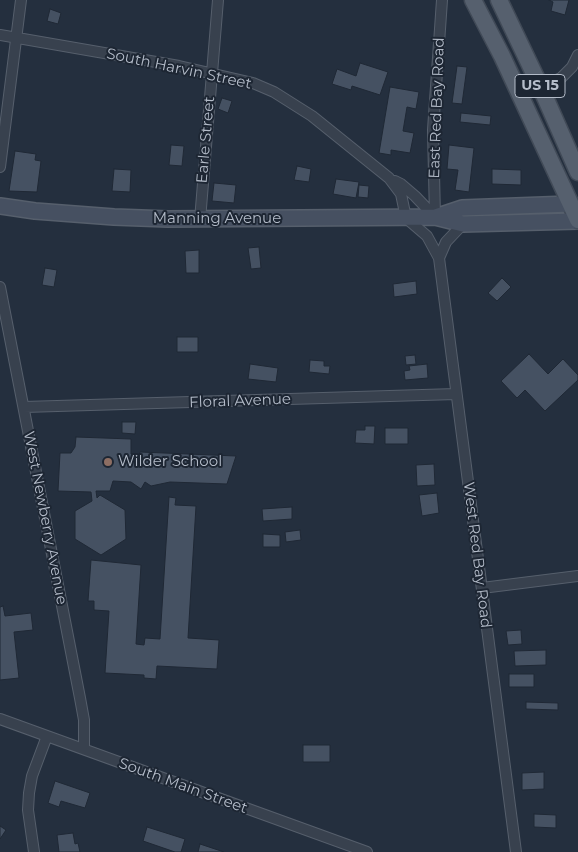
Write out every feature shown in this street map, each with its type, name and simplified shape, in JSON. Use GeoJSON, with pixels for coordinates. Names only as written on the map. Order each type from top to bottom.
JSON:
{"type":"FeatureCollection","features":[{"type":"Feature","properties":{"kind":"main road","name":"US 15"},"geometry":{"type":"LineString","coordinates":[[473,0],[495,40],[574,204],[578,221]]}},
{"type":"Feature","properties":{"kind":"main road","name":"US 15"},"geometry":{"type":"LineString","coordinates":[[499,0],[578,172]]}},
{"type":"Feature","properties":{"kind":"main road","name":"Manning Avenue"},"geometry":{"type":"LineString","coordinates":[[435,217],[462,208],[574,204]]}},
{"type":"Feature","properties":{"kind":"main road","name":"Manning Avenue"},"geometry":{"type":"LineString","coordinates":[[0,206],[35,211],[114,217],[200,220],[435,217],[463,224],[578,221]]}},
{"type":"Feature","properties":{"kind":"street"},"geometry":{"type":"LineString","coordinates":[[0,167],[21,0]]}},
{"type":"Feature","properties":{"kind":"street","name":"Earle Street"},"geometry":{"type":"LineString","coordinates":[[200,220],[218,0]]}},
{"type":"Feature","properties":{"kind":"street","name":"East Red Bay Road"},"geometry":{"type":"LineString","coordinates":[[435,217],[432,130],[442,0]]}},
{"type":"Feature","properties":{"kind":"street","name":"South Harvin Street"},"geometry":{"type":"LineString","coordinates":[[0,35],[211,73],[253,83],[297,105],[389,178],[401,184],[435,217]]}},
{"type":"Feature","properties":{"kind":"street"},"geometry":{"type":"LineString","coordinates":[[521,95],[555,82],[567,73],[578,54]]}},
{"type":"Feature","properties":{"kind":"street","name":"South Harvin Street"},"geometry":{"type":"LineString","coordinates":[[389,178],[401,194],[406,218]]}},
{"type":"Feature","properties":{"kind":"street","name":"West Red Bay Road"},"geometry":{"type":"LineString","coordinates":[[406,218],[427,236],[439,258],[516,852]]}},
{"type":"Feature","properties":{"kind":"street"},"geometry":{"type":"LineString","coordinates":[[439,258],[446,242],[463,224]]}},
{"type":"Feature","properties":{"kind":"street","name":"West Newberry Avenue"},"geometry":{"type":"LineString","coordinates":[[0,286],[84,720],[84,749]]}},
{"type":"Feature","properties":{"kind":"street","name":"Floral Avenue"},"geometry":{"type":"LineString","coordinates":[[24,407],[456,394]]}},
{"type":"Feature","properties":{"kind":"street"},"geometry":{"type":"LineString","coordinates":[[482,588],[578,576]]}},
{"type":"Feature","properties":{"kind":"street","name":"South Main Street"},"geometry":{"type":"LineString","coordinates":[[0,719],[367,852]]}},
{"type":"Feature","properties":{"kind":"street"},"geometry":{"type":"LineString","coordinates":[[34,852],[28,810],[29,793],[32,776],[47,736]]}},
{"type":"Feature","properties":{"kind":"building"},"geometry":{"type":"Polygon","coordinates":[[[549,0],[569,0],[565,15],[551,11],[553,2],[549,0]]]}},
{"type":"Feature","properties":{"kind":"building"},"geometry":{"type":"Polygon","coordinates":[[[50,9],[61,13],[58,24],[47,21],[50,9]]]}},
{"type":"Feature","properties":{"kind":"building"},"geometry":{"type":"Polygon","coordinates":[[[360,63],[388,72],[380,95],[352,86],[351,90],[332,84],[337,69],[356,76],[360,63]]]}},
{"type":"Feature","properties":{"kind":"building"},"geometry":{"type":"Polygon","coordinates":[[[457,66],[467,67],[462,104],[452,103],[457,66]]]}},
{"type":"Feature","properties":{"kind":"building"},"geometry":{"type":"Polygon","coordinates":[[[390,87],[419,92],[416,109],[407,107],[403,131],[414,133],[410,153],[391,150],[391,155],[379,153],[390,87]]]}},
{"type":"Feature","properties":{"kind":"building"},"geometry":{"type":"Polygon","coordinates":[[[222,98],[232,101],[228,113],[218,109],[222,98]]]}},
{"type":"Feature","properties":{"kind":"building"},"geometry":{"type":"Polygon","coordinates":[[[461,113],[491,116],[490,125],[460,122],[461,113]]]}},
{"type":"Feature","properties":{"kind":"building"},"geometry":{"type":"Polygon","coordinates":[[[171,145],[184,146],[182,166],[169,165],[171,145]]]}},
{"type":"Feature","properties":{"kind":"building"},"geometry":{"type":"Polygon","coordinates":[[[449,145],[474,148],[469,192],[455,190],[458,170],[447,169],[449,145]]]}},
{"type":"Feature","properties":{"kind":"building"},"geometry":{"type":"Polygon","coordinates":[[[15,151],[36,154],[35,160],[41,161],[37,192],[9,191],[15,151]]]}},
{"type":"Feature","properties":{"kind":"building"},"geometry":{"type":"Polygon","coordinates":[[[297,166],[311,169],[309,182],[294,180],[297,166]]]}},
{"type":"Feature","properties":{"kind":"building"},"geometry":{"type":"Polygon","coordinates":[[[114,169],[131,170],[130,192],[112,191],[114,169]]]}},
{"type":"Feature","properties":{"kind":"building"},"geometry":{"type":"Polygon","coordinates":[[[492,169],[521,170],[521,185],[492,184],[492,169]]]}},
{"type":"Feature","properties":{"kind":"building"},"geometry":{"type":"Polygon","coordinates":[[[336,179],[359,182],[356,198],[333,194],[336,179]]]}},
{"type":"Feature","properties":{"kind":"building"},"geometry":{"type":"Polygon","coordinates":[[[214,183],[236,185],[234,203],[212,201],[214,183]]]}},
{"type":"Feature","properties":{"kind":"building"},"geometry":{"type":"Polygon","coordinates":[[[359,185],[369,186],[368,198],[358,197],[359,185]]]}},
{"type":"Feature","properties":{"kind":"building"},"geometry":{"type":"Polygon","coordinates":[[[259,247],[261,268],[251,269],[248,248],[259,247]]]}},
{"type":"Feature","properties":{"kind":"building"},"geometry":{"type":"Polygon","coordinates":[[[199,250],[199,273],[186,273],[185,251],[199,250]]]}},
{"type":"Feature","properties":{"kind":"building"},"geometry":{"type":"Polygon","coordinates":[[[45,268],[57,270],[54,287],[42,285],[45,268]]]}},
{"type":"Feature","properties":{"kind":"building"},"geometry":{"type":"Polygon","coordinates":[[[502,278],[511,287],[497,301],[488,293],[502,278]]]}},
{"type":"Feature","properties":{"kind":"building"},"geometry":{"type":"Polygon","coordinates":[[[416,281],[417,294],[394,297],[393,284],[416,281]]]}},
{"type":"Feature","properties":{"kind":"building"},"geometry":{"type":"Polygon","coordinates":[[[177,337],[198,337],[198,352],[177,352],[177,337]]]}},
{"type":"Feature","properties":{"kind":"building"},"geometry":{"type":"Polygon","coordinates":[[[529,354],[548,374],[563,359],[578,375],[578,380],[545,411],[525,390],[517,398],[501,381],[529,354]]]}},
{"type":"Feature","properties":{"kind":"building"},"geometry":{"type":"Polygon","coordinates":[[[415,355],[416,364],[406,365],[405,356],[415,355]]]}},
{"type":"Feature","properties":{"kind":"building"},"geometry":{"type":"Polygon","coordinates":[[[310,360],[324,361],[324,366],[330,366],[329,374],[309,372],[310,360]]]}},
{"type":"Feature","properties":{"kind":"building"},"geometry":{"type":"Polygon","coordinates":[[[250,364],[278,368],[276,382],[248,379],[250,364]]]}},
{"type":"Feature","properties":{"kind":"building"},"geometry":{"type":"Polygon","coordinates":[[[427,364],[428,378],[405,380],[404,371],[410,370],[409,366],[427,364]]]}},
{"type":"Feature","properties":{"kind":"building"},"geometry":{"type":"Polygon","coordinates":[[[122,422],[136,422],[135,434],[122,433],[122,422]]]}},
{"type":"Feature","properties":{"kind":"building"},"geometry":{"type":"Polygon","coordinates":[[[365,426],[375,426],[374,444],[355,443],[356,430],[365,430],[365,426]]]}},
{"type":"Feature","properties":{"kind":"building"},"geometry":{"type":"Polygon","coordinates":[[[385,428],[408,428],[408,444],[385,444],[385,428]]]}},
{"type":"Feature","properties":{"kind":"building"},"geometry":{"type":"Polygon","coordinates":[[[76,437],[131,439],[131,454],[138,457],[140,452],[236,456],[227,484],[170,482],[151,486],[145,482],[141,489],[131,482],[113,481],[110,491],[96,491],[97,498],[100,495],[125,510],[126,539],[101,555],[75,539],[75,511],[92,501],[91,492],[58,491],[60,453],[71,453],[75,447],[76,437]]]}},
{"type":"Feature","properties":{"kind":"building"},"geometry":{"type":"Polygon","coordinates":[[[434,464],[435,485],[417,486],[416,465],[434,464]]]}},
{"type":"Feature","properties":{"kind":"building"},"geometry":{"type":"Polygon","coordinates":[[[437,493],[439,513],[422,516],[419,495],[437,493]]]}},
{"type":"Feature","properties":{"kind":"building"},"geometry":{"type":"Polygon","coordinates":[[[169,497],[176,498],[175,505],[196,506],[188,638],[219,640],[217,669],[157,666],[156,679],[144,678],[144,675],[105,673],[109,611],[94,610],[94,601],[88,601],[91,560],[141,565],[136,644],[144,645],[145,638],[160,639],[169,497]]]}},
{"type":"Feature","properties":{"kind":"building"},"geometry":{"type":"Polygon","coordinates":[[[292,507],[292,519],[263,521],[262,509],[292,507]]]}},
{"type":"Feature","properties":{"kind":"building"},"geometry":{"type":"Polygon","coordinates":[[[300,530],[301,540],[286,542],[285,532],[300,530]]]}},
{"type":"Feature","properties":{"kind":"building"},"geometry":{"type":"Polygon","coordinates":[[[263,534],[280,535],[280,547],[263,547],[263,534]]]}},
{"type":"Feature","properties":{"kind":"building"},"geometry":{"type":"Polygon","coordinates":[[[3,606],[5,616],[31,613],[33,630],[14,632],[19,678],[0,680],[0,607],[3,606]]]}},
{"type":"Feature","properties":{"kind":"building"},"geometry":{"type":"Polygon","coordinates":[[[521,630],[522,644],[508,645],[506,631],[521,630]]]}},
{"type":"Feature","properties":{"kind":"building"},"geometry":{"type":"Polygon","coordinates":[[[546,650],[546,665],[515,666],[514,651],[546,650]]]}},
{"type":"Feature","properties":{"kind":"building"},"geometry":{"type":"Polygon","coordinates":[[[509,674],[534,674],[534,687],[509,687],[509,674]]]}},
{"type":"Feature","properties":{"kind":"building"},"geometry":{"type":"Polygon","coordinates":[[[526,702],[558,703],[558,710],[526,709],[526,702]]]}},
{"type":"Feature","properties":{"kind":"building"},"geometry":{"type":"Polygon","coordinates":[[[303,745],[330,745],[330,762],[303,762],[303,745]]]}},
{"type":"Feature","properties":{"kind":"building"},"geometry":{"type":"Polygon","coordinates":[[[544,772],[544,789],[522,790],[522,773],[544,772]]]}},
{"type":"Feature","properties":{"kind":"building"},"geometry":{"type":"Polygon","coordinates":[[[55,781],[90,793],[85,808],[61,801],[59,807],[48,803],[55,781]]]}},
{"type":"Feature","properties":{"kind":"building"},"geometry":{"type":"Polygon","coordinates":[[[534,814],[556,815],[556,828],[534,827],[534,814]]]}},
{"type":"Feature","properties":{"kind":"building"},"geometry":{"type":"Polygon","coordinates":[[[0,826],[6,830],[0,839],[0,826]]]}},
{"type":"Feature","properties":{"kind":"building"},"geometry":{"type":"Polygon","coordinates":[[[147,827],[185,839],[181,852],[175,852],[143,841],[147,827]]]}},
{"type":"Feature","properties":{"kind":"building"},"geometry":{"type":"Polygon","coordinates":[[[73,833],[75,844],[78,843],[80,852],[59,852],[57,835],[73,833]]]}},
{"type":"Feature","properties":{"kind":"building"},"geometry":{"type":"Polygon","coordinates":[[[200,844],[224,852],[198,852],[200,844]]]}},
{"type":"Feature","properties":{"kind":"place","name":"Wilder School"},"geometry":{"type":"Point","coordinates":[108,462]}}]}
